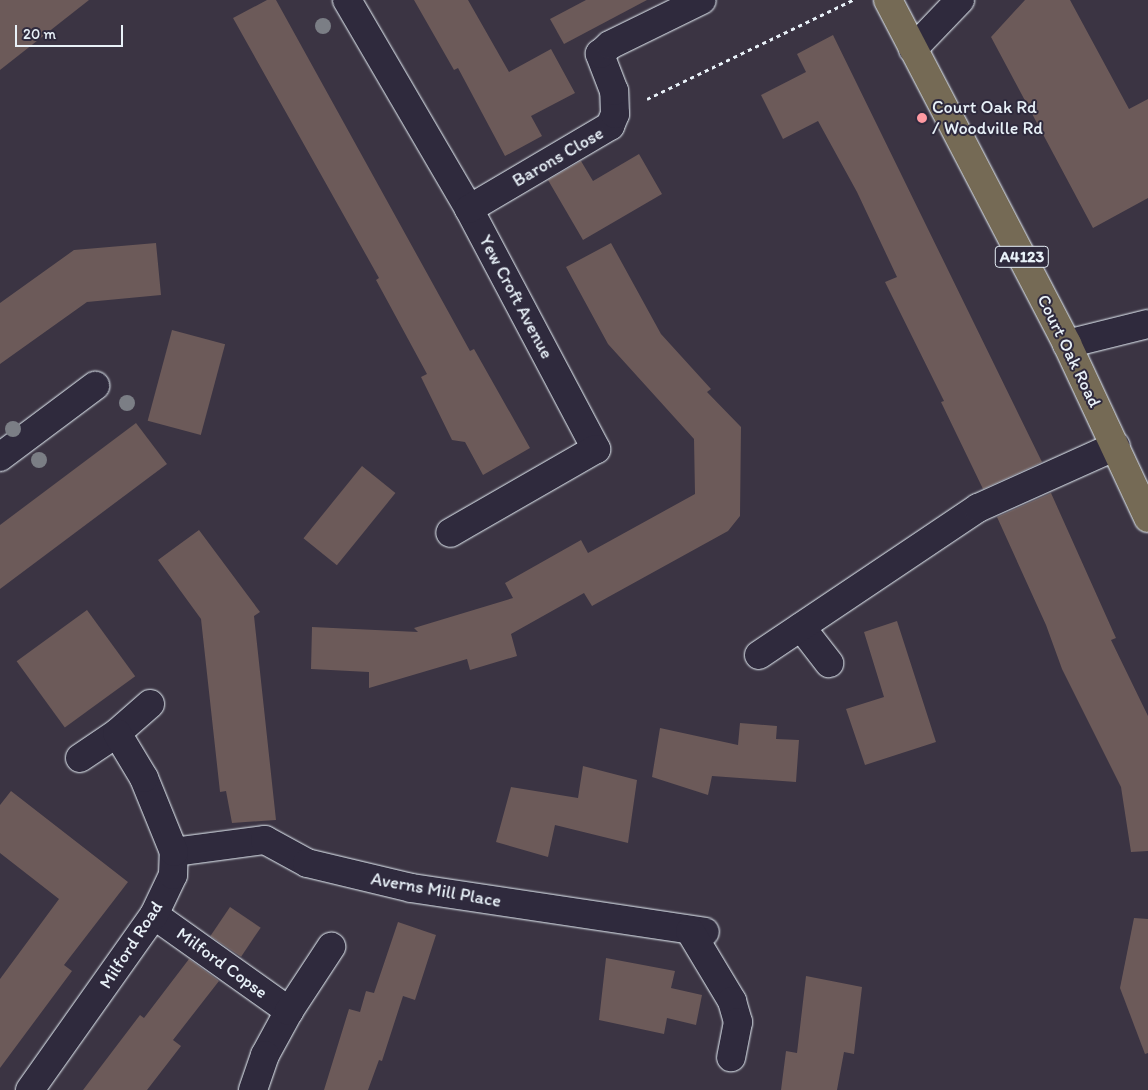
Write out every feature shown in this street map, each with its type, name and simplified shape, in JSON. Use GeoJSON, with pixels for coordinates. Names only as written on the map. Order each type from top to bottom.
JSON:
{"type":"FeatureCollection","features":[{"type":"Feature","properties":{"kind":"main road","name":"Court Oak Road"},"geometry":{"type":"LineString","coordinates":[[888,0],[1067,344],[1148,518]]}},
{"type":"Feature","properties":{"kind":"street","name":"Yew Croft Avenue"},"geometry":{"type":"LineString","coordinates":[[347,0],[469,209],[596,449],[450,533]]}},
{"type":"Feature","properties":{"kind":"street","name":"Barons Close"},"geometry":{"type":"LineString","coordinates":[[469,209],[610,126],[615,114],[614,91],[600,54],[610,45],[702,0]]}},
{"type":"Feature","properties":{"kind":"street"},"geometry":{"type":"LineString","coordinates":[[913,49],[960,0]]}},
{"type":"Feature","properties":{"kind":"street"},"geometry":{"type":"LineString","coordinates":[[1067,344],[1148,324]]}},
{"type":"Feature","properties":{"kind":"street"},"geometry":{"type":"LineString","coordinates":[[0,457],[95,386]]}},
{"type":"Feature","properties":{"kind":"street"},"geometry":{"type":"LineString","coordinates":[[759,655],[978,508],[1116,446]]}},
{"type":"Feature","properties":{"kind":"street"},"geometry":{"type":"LineString","coordinates":[[801,627],[829,663]]}},
{"type":"Feature","properties":{"kind":"street"},"geometry":{"type":"LineString","coordinates":[[80,758],[117,733],[150,704]]}},
{"type":"Feature","properties":{"kind":"street","name":"Milford Road"},"geometry":{"type":"LineString","coordinates":[[30,1090],[154,915],[173,875],[174,852],[144,778],[117,733]]}},
{"type":"Feature","properties":{"kind":"street","name":"Averns Mill Place"},"geometry":{"type":"LineString","coordinates":[[174,852],[265,840],[307,863],[411,888],[697,931],[732,1001],[738,1022],[731,1057]]}},
{"type":"Feature","properties":{"kind":"street","name":"Milford Copse"},"geometry":{"type":"LineString","coordinates":[[154,915],[289,1011]]}},
{"type":"Feature","properties":{"kind":"street"},"geometry":{"type":"LineString","coordinates":[[253,1090],[265,1055],[289,1011],[332,946]]}},
{"type":"Feature","properties":{"kind":"path"},"geometry":{"type":"LineString","coordinates":[[615,114],[854,0]]}},
{"type":"Feature","properties":{"kind":"building"},"geometry":{"type":"Polygon","coordinates":[[[0,0],[89,0],[0,70],[0,0]]]}},
{"type":"Feature","properties":{"kind":"building"},"geometry":{"type":"Polygon","coordinates":[[[267,0],[276,0],[470,351],[474,349],[530,448],[483,475],[465,442],[452,440],[421,377],[427,374],[376,280],[379,278],[233,18],[267,0]]]}},
{"type":"Feature","properties":{"kind":"building"},"geometry":{"type":"Polygon","coordinates":[[[414,0],[468,0],[509,72],[551,49],[575,93],[531,116],[542,136],[505,156],[458,68],[454,70],[414,0]]]}},
{"type":"Feature","properties":{"kind":"building"},"geometry":{"type":"Polygon","coordinates":[[[586,0],[647,0],[564,44],[550,19],[586,0]]]}},
{"type":"Feature","properties":{"kind":"building"},"geometry":{"type":"Polygon","coordinates":[[[1025,0],[1070,0],[1129,109],[1148,99],[1148,198],[1093,228],[991,37],[1025,0]]]}},
{"type":"Feature","properties":{"kind":"building"},"geometry":{"type":"Polygon","coordinates":[[[833,35],[1042,462],[983,489],[941,402],[944,401],[885,282],[897,277],[857,192],[818,121],[783,139],[761,95],[806,72],[797,54],[833,35]]]}},
{"type":"Feature","properties":{"kind":"building"},"geometry":{"type":"Polygon","coordinates":[[[639,154],[662,194],[583,240],[548,180],[581,161],[593,181],[639,154]]]}},
{"type":"Feature","properties":{"kind":"building"},"geometry":{"type":"Polygon","coordinates":[[[156,243],[161,295],[87,302],[0,364],[0,303],[74,250],[156,243]]]}},
{"type":"Feature","properties":{"kind":"building"},"geometry":{"type":"Polygon","coordinates":[[[611,243],[661,334],[711,389],[707,392],[741,427],[740,516],[728,531],[592,606],[584,593],[511,634],[517,656],[470,670],[467,659],[369,688],[369,672],[311,669],[312,627],[418,632],[414,628],[513,598],[505,583],[581,540],[588,553],[695,494],[694,439],[608,344],[566,267],[611,243]]]}},
{"type":"Feature","properties":{"kind":"building"},"geometry":{"type":"Polygon","coordinates":[[[172,330],[225,344],[201,435],[148,421],[172,330]]]}},
{"type":"Feature","properties":{"kind":"building"},"geometry":{"type":"Polygon","coordinates":[[[136,423],[167,464],[0,589],[0,525],[136,423]]]}},
{"type":"Feature","properties":{"kind":"building"},"geometry":{"type":"Polygon","coordinates":[[[362,466],[395,493],[337,565],[303,538],[362,466]]]}},
{"type":"Feature","properties":{"kind":"building"},"geometry":{"type":"Polygon","coordinates":[[[1051,493],[1116,638],[1111,640],[1148,716],[1148,851],[1131,852],[1121,787],[1062,669],[1046,625],[997,517],[1051,493]]]}},
{"type":"Feature","properties":{"kind":"building"},"geometry":{"type":"Polygon","coordinates":[[[199,530],[260,612],[254,616],[276,820],[232,823],[226,791],[220,792],[201,619],[158,560],[199,530]]]}},
{"type":"Feature","properties":{"kind":"building"},"geometry":{"type":"Polygon","coordinates":[[[87,610],[135,676],[65,727],[17,661],[87,610]]]}},
{"type":"Feature","properties":{"kind":"building"},"geometry":{"type":"Polygon","coordinates":[[[897,621],[936,742],[865,765],[846,709],[884,697],[864,632],[897,621]]]}},
{"type":"Feature","properties":{"kind":"building"},"geometry":{"type":"Polygon","coordinates":[[[740,723],[777,726],[776,739],[799,740],[796,782],[712,776],[708,795],[652,777],[660,728],[738,745],[740,723]]]}},
{"type":"Feature","properties":{"kind":"building"},"geometry":{"type":"Polygon","coordinates":[[[583,766],[637,780],[628,843],[555,825],[548,857],[496,842],[511,787],[578,798],[583,766]]]}},
{"type":"Feature","properties":{"kind":"building"},"geometry":{"type":"Polygon","coordinates":[[[11,791],[128,882],[64,965],[72,971],[0,1068],[0,979],[59,899],[0,853],[0,805],[11,791]]]}},
{"type":"Feature","properties":{"kind":"building"},"geometry":{"type":"Polygon","coordinates":[[[230,907],[261,928],[241,957],[210,936],[230,907]]]}},
{"type":"Feature","properties":{"kind":"building"},"geometry":{"type":"Polygon","coordinates":[[[1134,918],[1148,919],[1148,1053],[1145,1054],[1120,988],[1134,918]]]}},
{"type":"Feature","properties":{"kind":"building"},"geometry":{"type":"Polygon","coordinates":[[[398,922],[436,935],[415,1000],[403,996],[382,1061],[379,1060],[368,1090],[324,1090],[349,1009],[360,1012],[366,991],[374,993],[398,922]]]}},
{"type":"Feature","properties":{"kind":"building"},"geometry":{"type":"Polygon","coordinates":[[[606,958],[675,971],[671,988],[702,995],[696,1025],[667,1018],[664,1034],[599,1020],[606,958]]]}},
{"type":"Feature","properties":{"kind":"building"},"geometry":{"type":"Polygon","coordinates":[[[189,959],[219,981],[173,1040],[181,1046],[147,1090],[83,1090],[140,1015],[144,1018],[189,959]]]}},
{"type":"Feature","properties":{"kind":"building"},"geometry":{"type":"Polygon","coordinates":[[[806,976],[862,987],[854,1054],[844,1052],[837,1090],[781,1090],[786,1051],[797,1053],[806,976]]]}},
{"type":"Feature","properties":{"kind":"place","name":"Court Oak Rd / Woodville Rd"},"geometry":{"type":"Point","coordinates":[922,118]}}]}
